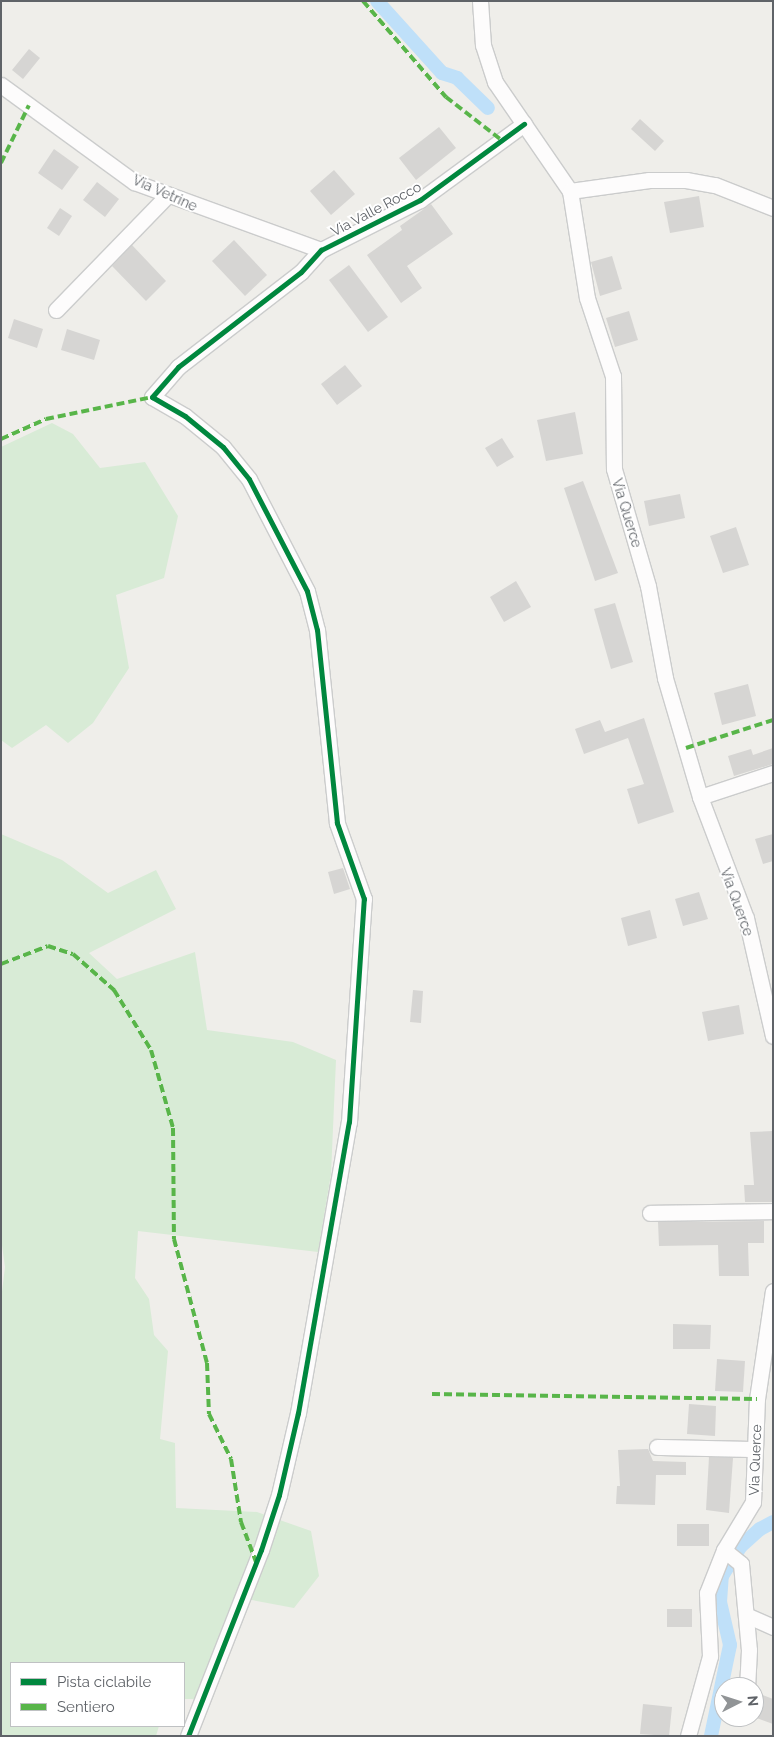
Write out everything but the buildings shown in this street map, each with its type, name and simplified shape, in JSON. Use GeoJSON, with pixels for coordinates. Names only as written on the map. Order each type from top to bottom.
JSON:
{"type":"FeatureCollection","features":[{"type":"Feature","properties":{"kind":"street","name":"Via Querce"},"geometry":{"type":"LineString","coordinates":[[480,1],[488,66],[524,124],[570,191],[587,298],[613,376],[614,469],[648,586],[665,678],[700,797],[746,918],[773,1036]]}},
{"type":"Feature","properties":{"kind":"street","name":"Via Vetrine"},"geometry":{"type":"LineString","coordinates":[[1,85],[134,182],[321,250]]}},
{"type":"Feature","properties":{"kind":"street","name":"Via Valle Rocco"},"geometry":{"type":"LineString","coordinates":[[188,1736],[261,1550],[279,1495],[298,1413],[350,1122],[364,899],[337,822],[317,630],[307,591],[244,472],[223,446],[185,416],[152,397],[178,367],[301,272],[321,250],[420,200],[524,124]]}},
{"type":"Feature","properties":{"kind":"street"},"geometry":{"type":"LineString","coordinates":[[570,191],[649,180],[686,180],[715,184],[773,208]]}},
{"type":"Feature","properties":{"kind":"street"},"geometry":{"type":"LineString","coordinates":[[56,310],[168,195]]}},
{"type":"Feature","properties":{"kind":"street"},"geometry":{"type":"LineString","coordinates":[[700,797],[773,773]]}},
{"type":"Feature","properties":{"kind":"street"},"geometry":{"type":"LineString","coordinates":[[650,1213],[773,1211]]}},
{"type":"Feature","properties":{"kind":"street","name":"Via Querce"},"geometry":{"type":"LineString","coordinates":[[688,1736],[710,1656],[707,1593],[753,1502],[757,1399],[773,1291]]}},
{"type":"Feature","properties":{"kind":"street"},"geometry":{"type":"LineString","coordinates":[[657,1447],[755,1449]]}},
{"type":"Feature","properties":{"kind":"street"},"geometry":{"type":"LineString","coordinates":[[727,1551],[741,1564],[746,1616],[748,1677]]}},
{"type":"Feature","properties":{"kind":"street"},"geometry":{"type":"LineString","coordinates":[[746,1616],[773,1627]]}},
{"type":"Feature","properties":{"kind":"green space"},"geometry":{"type":"Polygon","coordinates":[[[52,423],[73,434],[100,468],[145,462],[178,516],[164,578],[116,595],[129,668],[93,723],[68,743],[46,725],[12,748],[1,740],[1,447],[52,423]]]}},
{"type":"Feature","properties":{"kind":"green space"},"geometry":{"type":"Polygon","coordinates":[[[1,834],[62,860],[108,893],[156,870],[176,909],[89,953],[117,979],[195,952],[207,1030],[293,1042],[336,1060],[331,1174],[318,1252],[138,1231],[135,1278],[149,1299],[154,1335],[168,1351],[160,1439],[175,1443],[176,1508],[257,1512],[311,1531],[319,1576],[294,1608],[236,1597],[196,1699],[185,1699],[185,1662],[10,1662],[10,1727],[159,1727],[156,1736],[1,1736],[1,1300],[5,1267],[1,1238],[1,834]]]}},
{"type":"Feature","properties":{"kind":"waterway"},"geometry":{"type":"LineString","coordinates":[[377,1],[442,73],[457,78],[488,108]]}},
{"type":"Feature","properties":{"kind":"waterway"},"geometry":{"type":"LineString","coordinates":[[711,1736],[730,1645],[720,1602],[722,1576],[741,1546],[760,1529],[773,1522]]}},
{"type":"Feature","properties":{"kind":"marked path"},"geometry":{"type":"LineString","coordinates":[[363,1],[446,97],[504,142]]}},
{"type":"Feature","properties":{"kind":"marked path"},"geometry":{"type":"LineString","coordinates":[[1,163],[29,105]]}},
{"type":"Feature","properties":{"kind":"marked path"},"geometry":{"type":"LineString","coordinates":[[1,439],[46,419],[152,397]]}},
{"type":"Feature","properties":{"kind":"marked path"},"geometry":{"type":"LineString","coordinates":[[686,748],[773,720]]}},
{"type":"Feature","properties":{"kind":"marked path"},"geometry":{"type":"LineString","coordinates":[[1,964],[48,946],[73,954],[114,990],[151,1050],[173,1128],[174,1239],[207,1363],[209,1414],[231,1459],[241,1522],[256,1562]]}},
{"type":"Feature","properties":{"kind":"marked path"},"geometry":{"type":"LineString","coordinates":[[432,1394],[757,1399]]}},
{"type":"Feature","properties":{"kind":"cycle path"},"geometry":{"type":"LineString","coordinates":[[188,1736],[261,1550],[279,1495],[298,1413],[349,1122],[364,899],[337,823],[317,630],[307,591],[249,479],[223,447],[185,416],[152,397],[178,367],[301,272],[321,250],[420,200],[524,124]]}}]}
